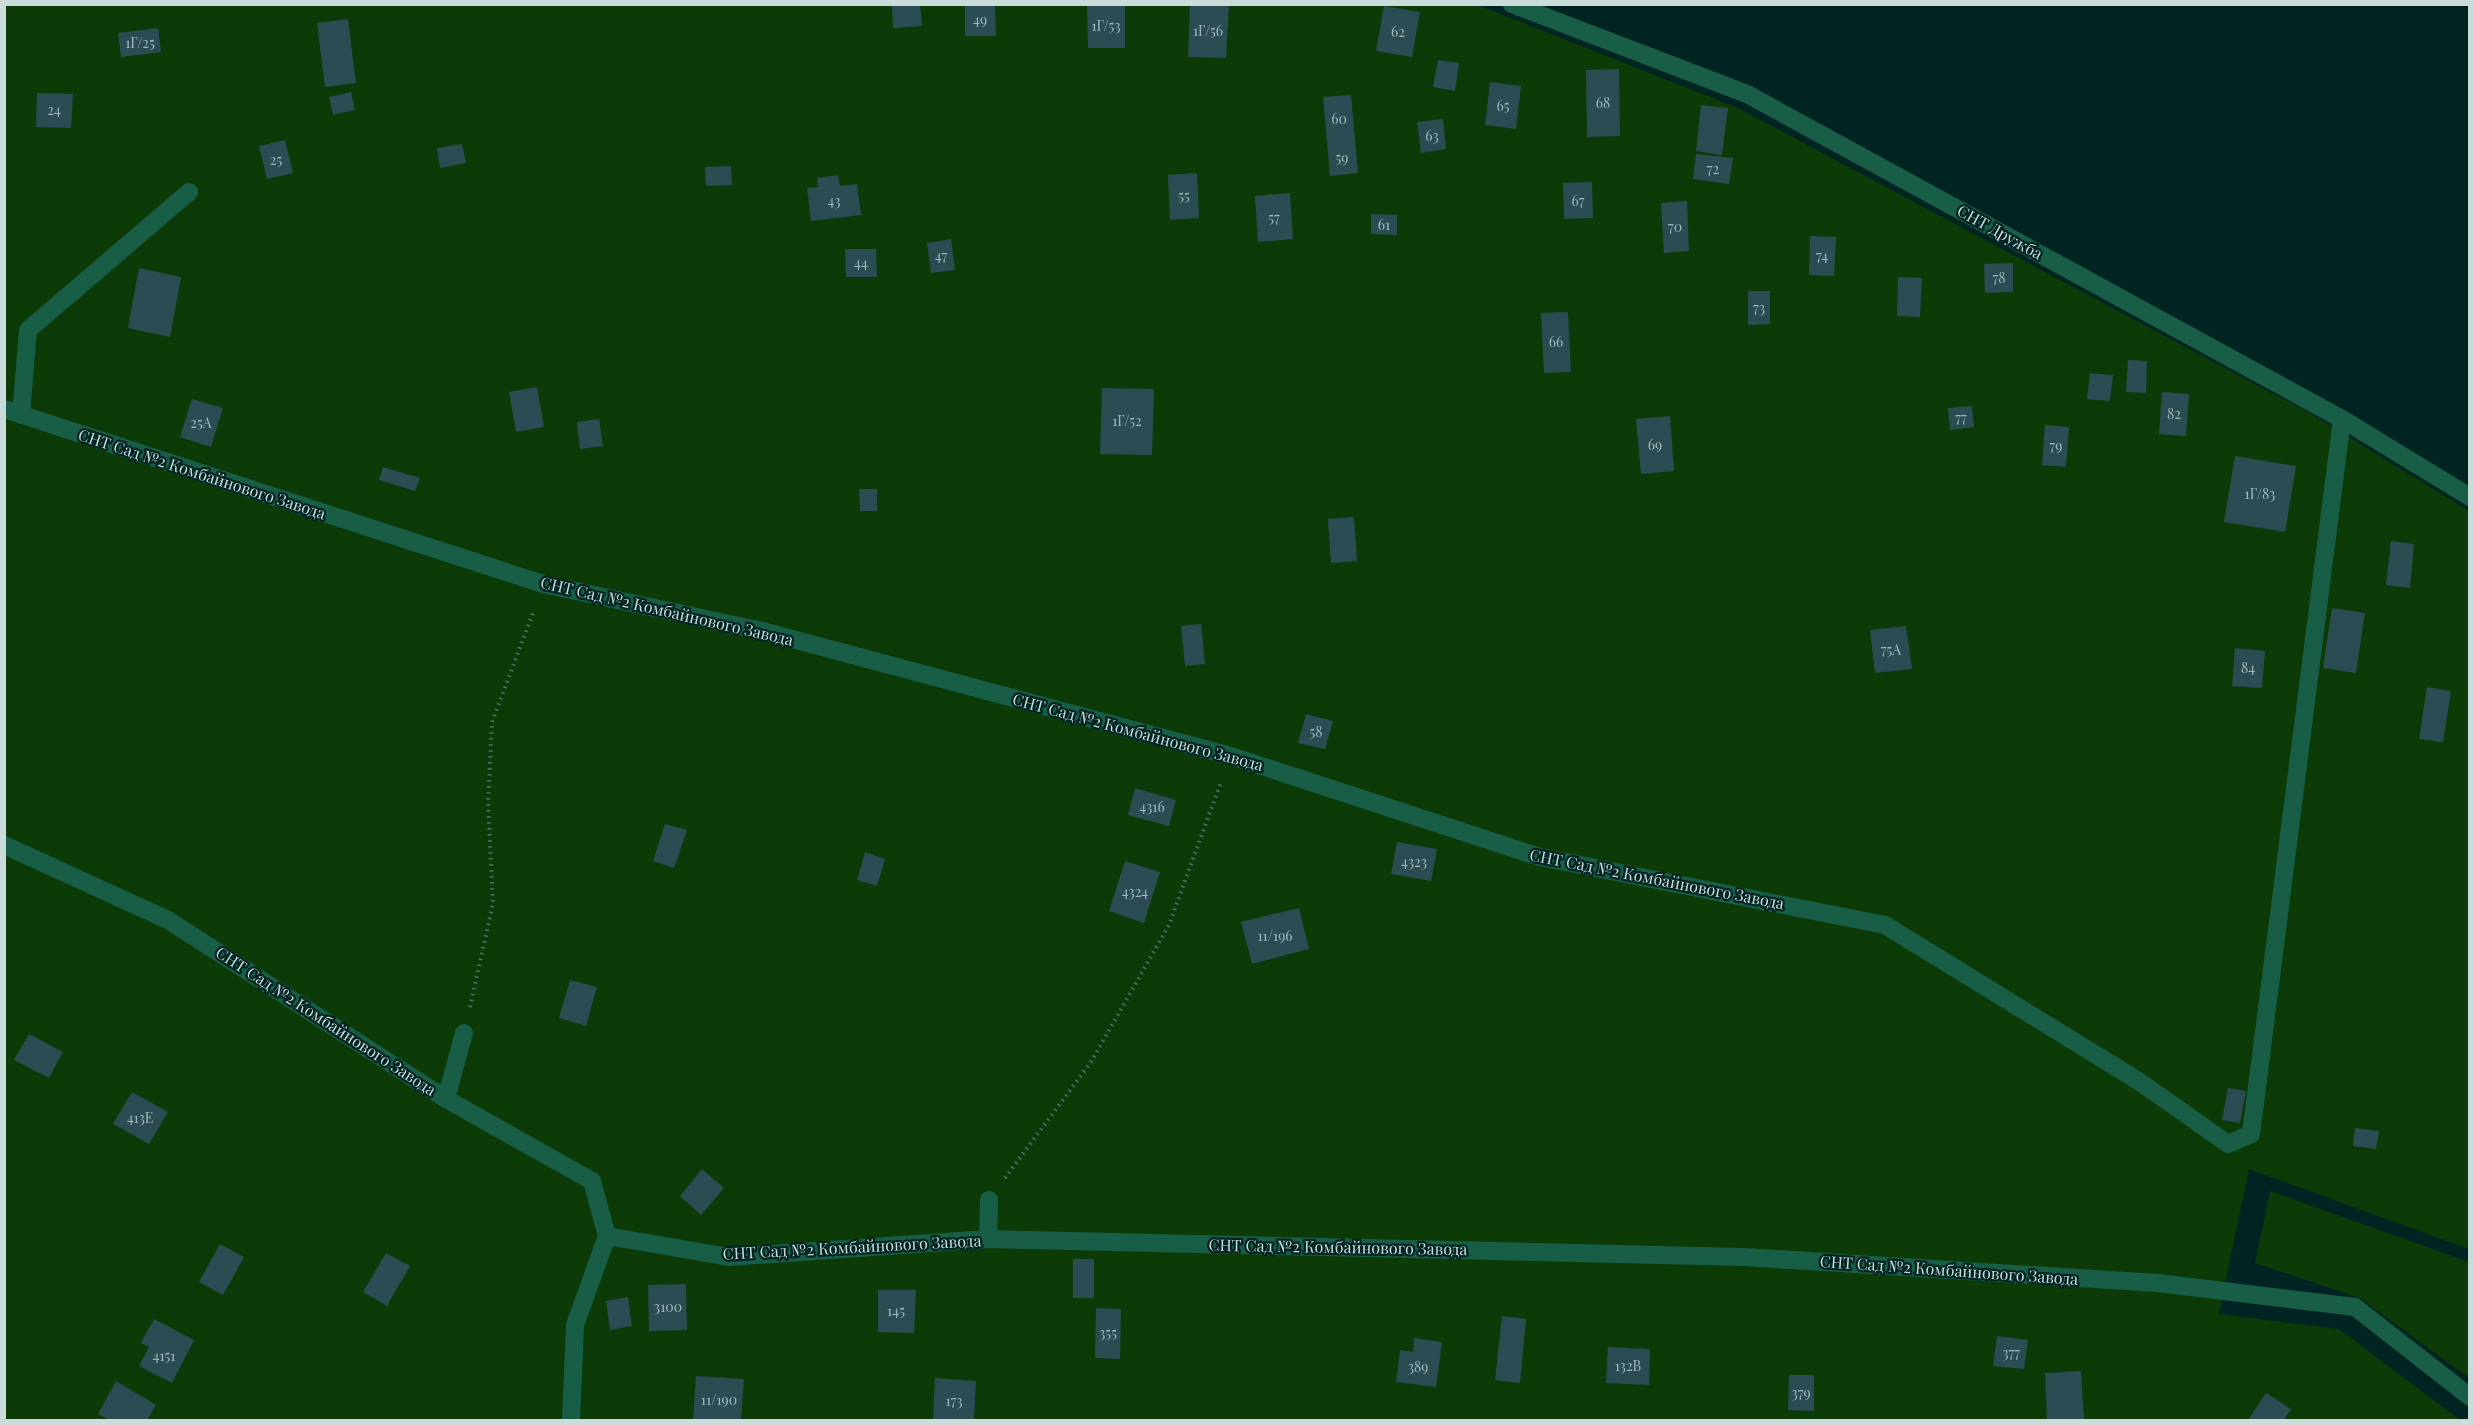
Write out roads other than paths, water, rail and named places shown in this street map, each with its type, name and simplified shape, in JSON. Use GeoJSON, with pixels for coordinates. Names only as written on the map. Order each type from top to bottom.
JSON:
{"type":"FeatureCollection","features":[{"type":"Feature","properties":{"kind":"street","name":"СНТ Дружба"},"geometry":{"type":"LineString","coordinates":[[1512,4],[1748,94],[2342,419],[2469,497]]}},
{"type":"Feature","properties":{"kind":"street"},"geometry":{"type":"LineString","coordinates":[[13,412],[28,330],[189,192]]}},
{"type":"Feature","properties":{"kind":"street","name":"СНТ Сад №2 Комбайнового Завода"},"geometry":{"type":"LineString","coordinates":[[13,412],[543,584],[762,631],[1231,756],[1540,858],[1885,925],[2140,1082],[2228,1144],[2251,1134],[2342,419]]}},
{"type":"Feature","properties":{"kind":"street","name":"СНТ Сад №2 Комбайнового Завода"},"geometry":{"type":"LineString","coordinates":[[4,845],[168,920],[446,1099],[592,1181],[607,1236],[729,1257],[988,1239],[1744,1257],[2158,1283],[2355,1307],[2469,1397]]}},
{"type":"Feature","properties":{"kind":"street"},"geometry":{"type":"LineString","coordinates":[[446,1099],[464,1033]]}},
{"type":"Feature","properties":{"kind":"street"},"geometry":{"type":"LineString","coordinates":[[988,1239],[989,1200]]}},
{"type":"Feature","properties":{"kind":"street"},"geometry":{"type":"LineString","coordinates":[[571,1420],[575,1324],[607,1236]]}}]}
